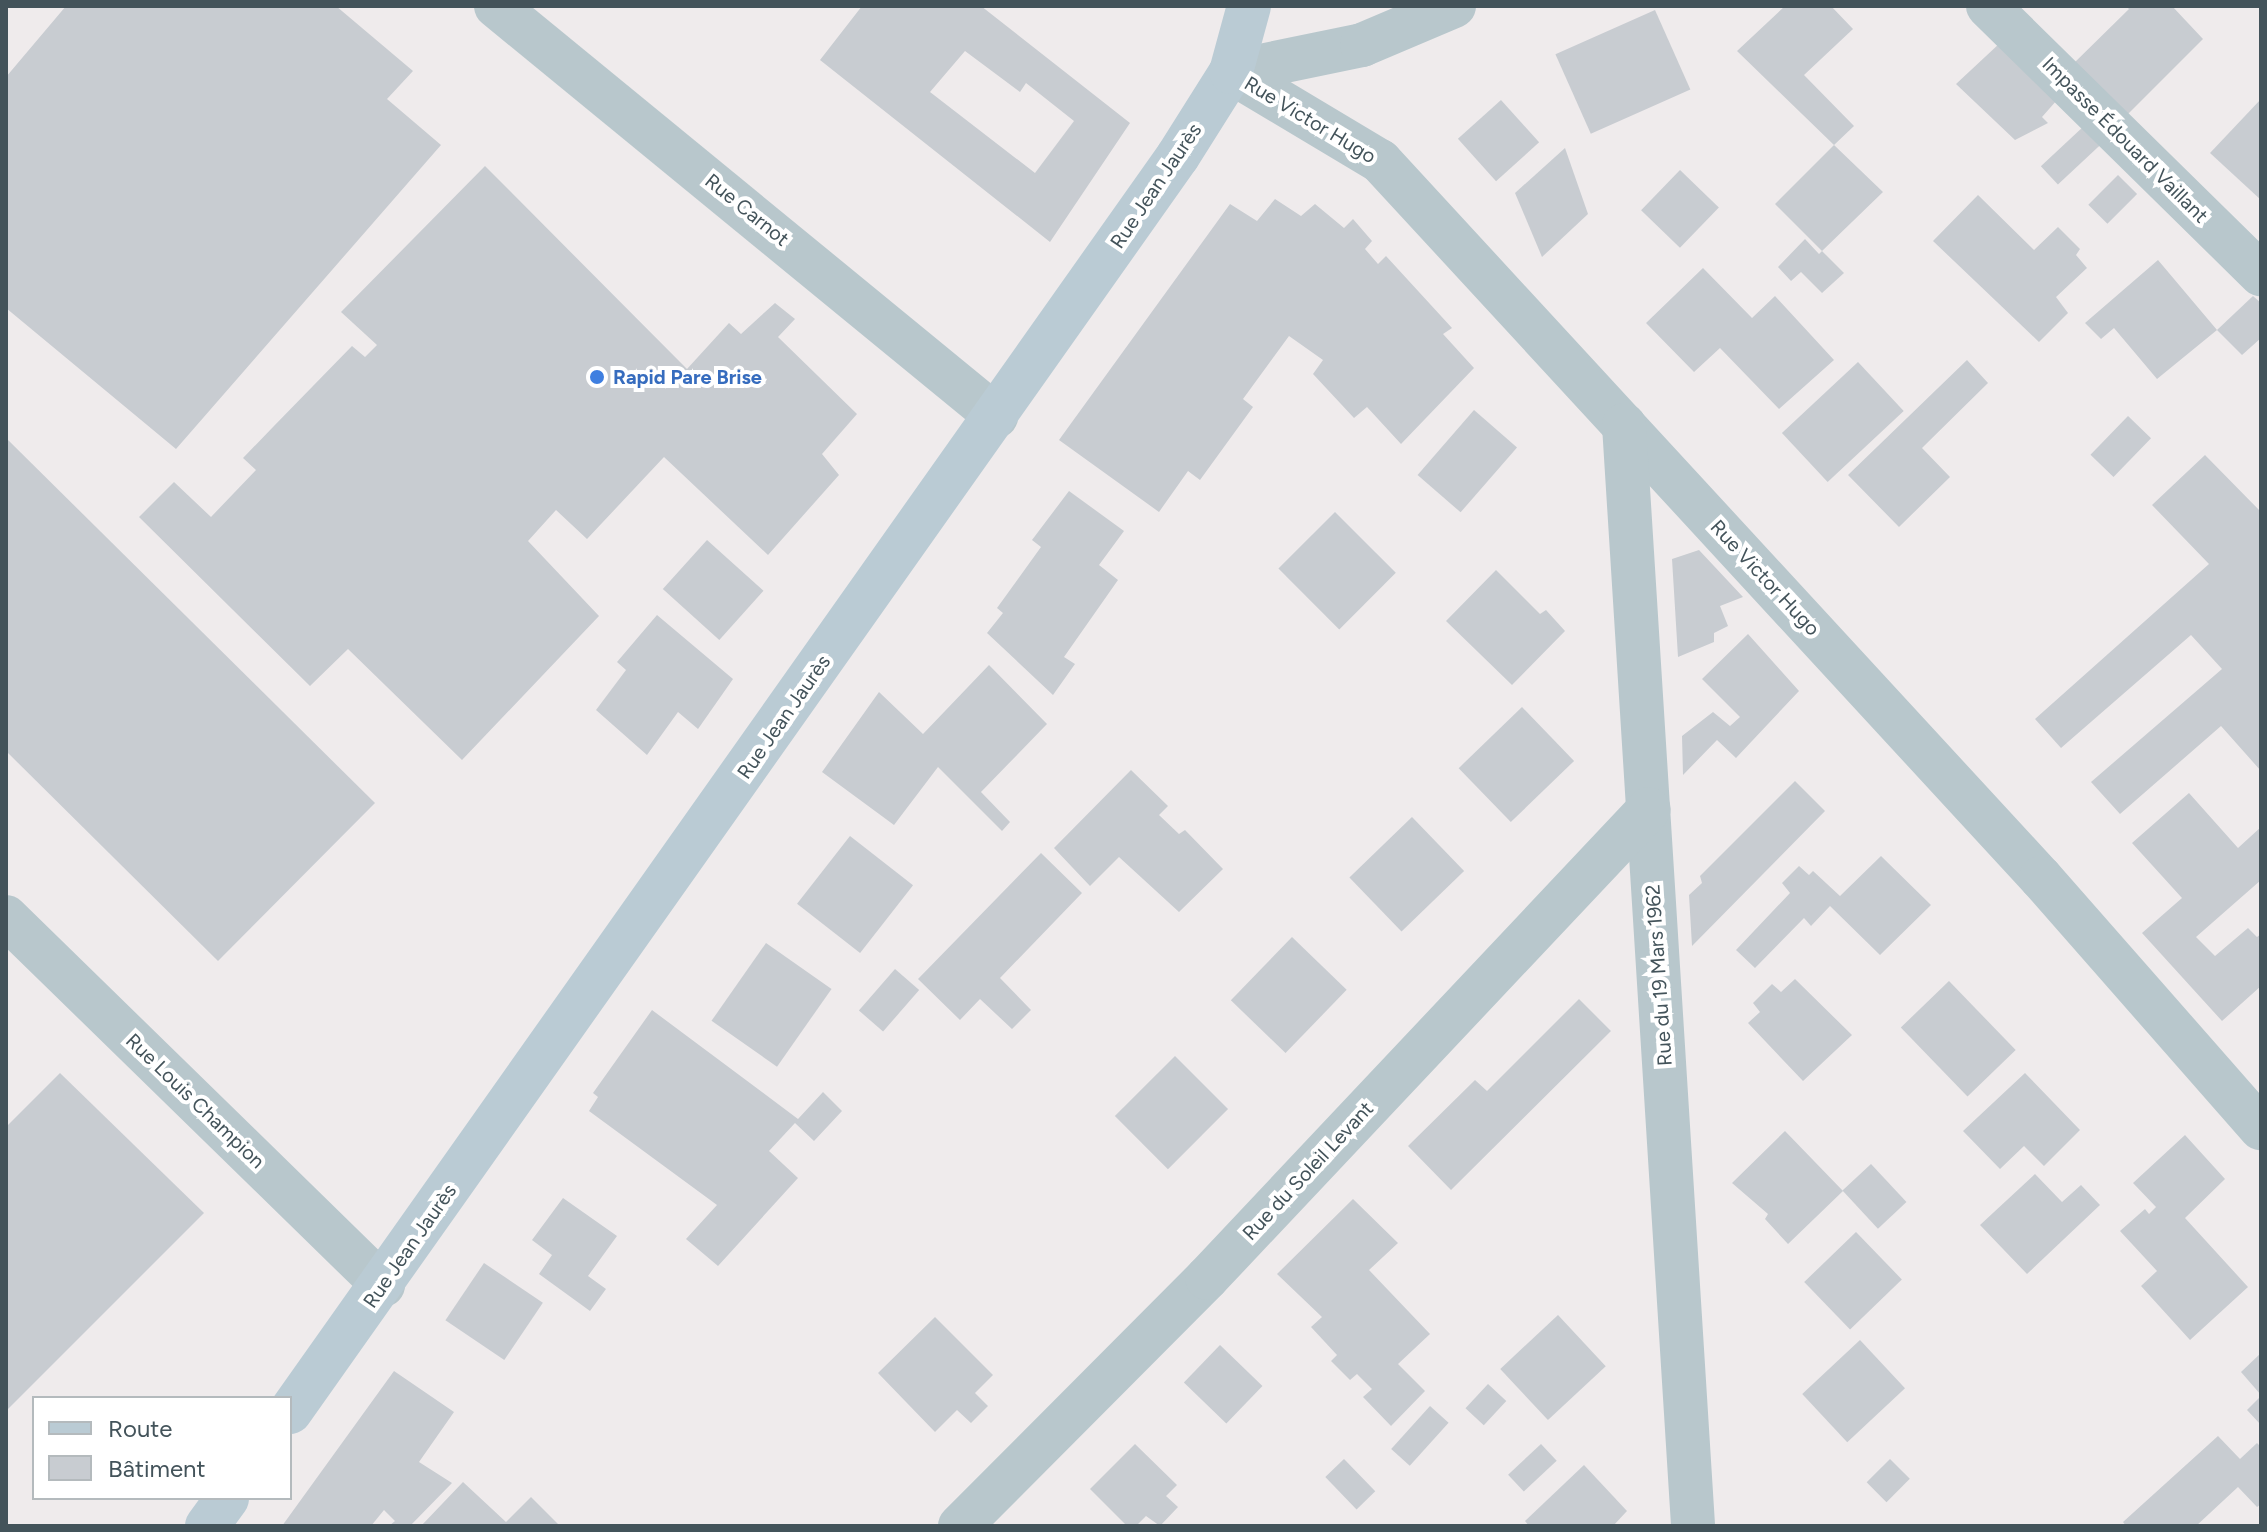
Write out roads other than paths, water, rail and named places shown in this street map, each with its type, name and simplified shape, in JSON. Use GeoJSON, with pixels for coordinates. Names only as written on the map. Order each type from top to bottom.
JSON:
{"type":"FeatureCollection","features":[{"type":"Feature","properties":{"kind":"street","name":"Rue Carnot"},"geometry":{"type":"LineString","coordinates":[[496,6],[996,416]]}},
{"type":"Feature","properties":{"kind":"street","name":"Rue Jean Jaurès"},"geometry":{"type":"LineString","coordinates":[[292,1409],[996,416],[1231,72],[1249,6]]}},
{"type":"Feature","properties":{"kind":"street"},"geometry":{"type":"LineString","coordinates":[[1231,72],[1362,45],[1454,6]]}},
{"type":"Feature","properties":{"kind":"street","name":"Impasse Édouard Vaillant"},"geometry":{"type":"LineString","coordinates":[[1988,6],[2261,274]]}},
{"type":"Feature","properties":{"kind":"street","name":"Rue Victor Hugo"},"geometry":{"type":"LineString","coordinates":[[1231,72],[1380,161],[2041,878],[2261,1128]]}},
{"type":"Feature","properties":{"kind":"street","name":"Rue du 19 Mars 1962"},"geometry":{"type":"LineString","coordinates":[[1624,425],[1693,1526]]}},
{"type":"Feature","properties":{"kind":"street","name":"Rue du Soleil Levant"},"geometry":{"type":"LineString","coordinates":[[960,1526],[1207,1278],[1649,809]]}},
{"type":"Feature","properties":{"kind":"street","name":"Rue Louis Champion"},"geometry":{"type":"LineString","coordinates":[[6,917],[383,1285]]}},
{"type":"Feature","properties":{"kind":"street"},"geometry":{"type":"LineString","coordinates":[[207,1526],[226,1500]]}},
{"type":"Feature","properties":{"kind":"place","name":"Rapid Pare Brise"},"geometry":{"type":"Point","coordinates":[597,377]}}]}
